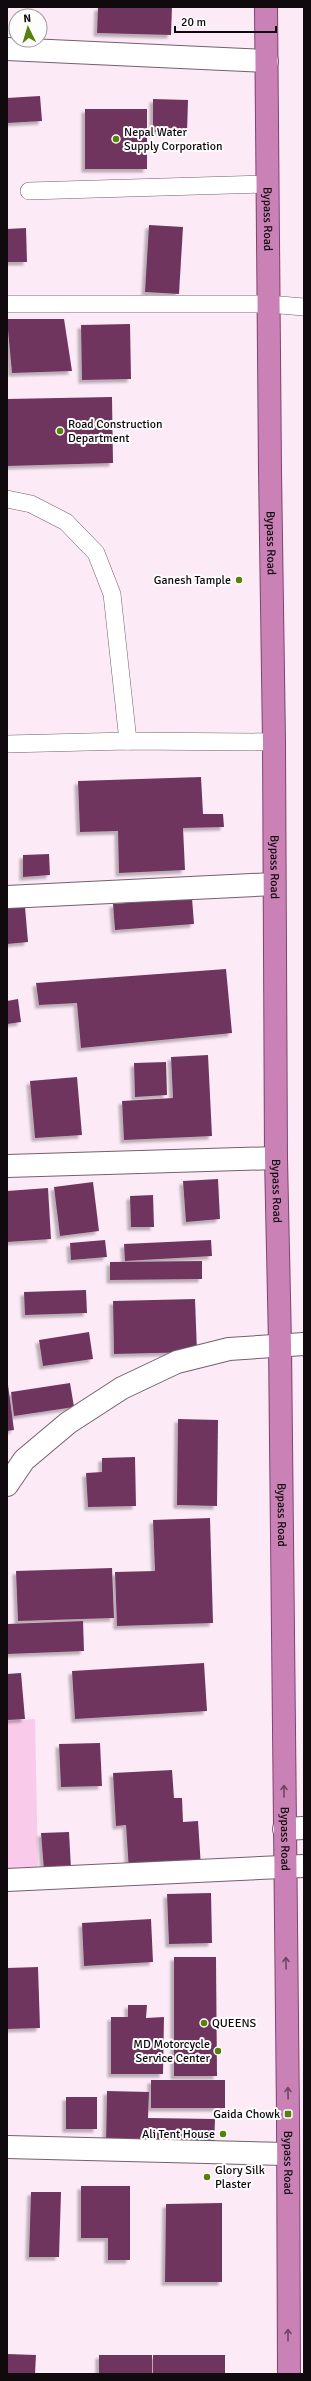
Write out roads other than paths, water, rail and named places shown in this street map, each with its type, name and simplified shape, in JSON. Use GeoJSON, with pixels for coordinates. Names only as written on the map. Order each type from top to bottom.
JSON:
{"type":"FeatureCollection","features":[{"type":"Feature","properties":{"kind":"highway","name":"Bypass Road"},"geometry":{"type":"LineString","coordinates":[[266,7],[268,304],[274,742],[276,1158],[294,1828],[287,2154],[288,2374]]}},
{"type":"Feature","properties":{"kind":"street"},"geometry":{"type":"LineString","coordinates":[[7,48],[267,61]]}},
{"type":"Feature","properties":{"kind":"street"},"geometry":{"type":"LineString","coordinates":[[7,897],[274,884]]}},
{"type":"Feature","properties":{"kind":"street"},"geometry":{"type":"LineString","coordinates":[[7,1166],[276,1158]]}},
{"type":"Feature","properties":{"kind":"street"},"geometry":{"type":"LineString","coordinates":[[7,1485],[15,1460],[122,1388],[177,1362],[229,1349],[280,1344],[304,1344]]}},
{"type":"Feature","properties":{"kind":"street"},"geometry":{"type":"LineString","coordinates":[[7,1880],[294,1866]]}},
{"type":"Feature","properties":{"kind":"street"},"geometry":{"type":"LineString","coordinates":[[7,2147],[287,2154]]}},
{"type":"Feature","properties":{"kind":"lane"},"geometry":{"type":"LineString","coordinates":[[29,191],[268,184]]}},
{"type":"Feature","properties":{"kind":"lane"},"geometry":{"type":"LineString","coordinates":[[7,304],[268,304],[304,307]]}},
{"type":"Feature","properties":{"kind":"lane"},"geometry":{"type":"LineString","coordinates":[[7,499],[31,504],[66,522],[96,553],[112,594],[128,741]]}},
{"type":"Feature","properties":{"kind":"lane"},"geometry":{"type":"LineString","coordinates":[[7,744],[128,741],[274,742]]}},
{"type":"Feature","properties":{"kind":"place","name":"Nepal Water Supply Corporation"},"geometry":{"type":"Point","coordinates":[116,139]}},
{"type":"Feature","properties":{"kind":"place","name":"Road Construction Department"},"geometry":{"type":"Point","coordinates":[60,431]}},
{"type":"Feature","properties":{"kind":"place","name":"Ganesh Tample"},"geometry":{"type":"Point","coordinates":[239,580]}},
{"type":"Feature","properties":{"kind":"place","name":"QUEENS"},"geometry":{"type":"Point","coordinates":[204,2023]}},
{"type":"Feature","properties":{"kind":"place","name":"MD Motorcycle Service Center"},"geometry":{"type":"Point","coordinates":[218,2051]}},
{"type":"Feature","properties":{"kind":"place","name":"Gaida Chowk"},"geometry":{"type":"Point","coordinates":[288,2114]}},
{"type":"Feature","properties":{"kind":"place","name":"Ali Tent House"},"geometry":{"type":"Point","coordinates":[223,2134]}},
{"type":"Feature","properties":{"kind":"place","name":"Glory Silk Plaster"},"geometry":{"type":"Point","coordinates":[207,2177]}}]}
